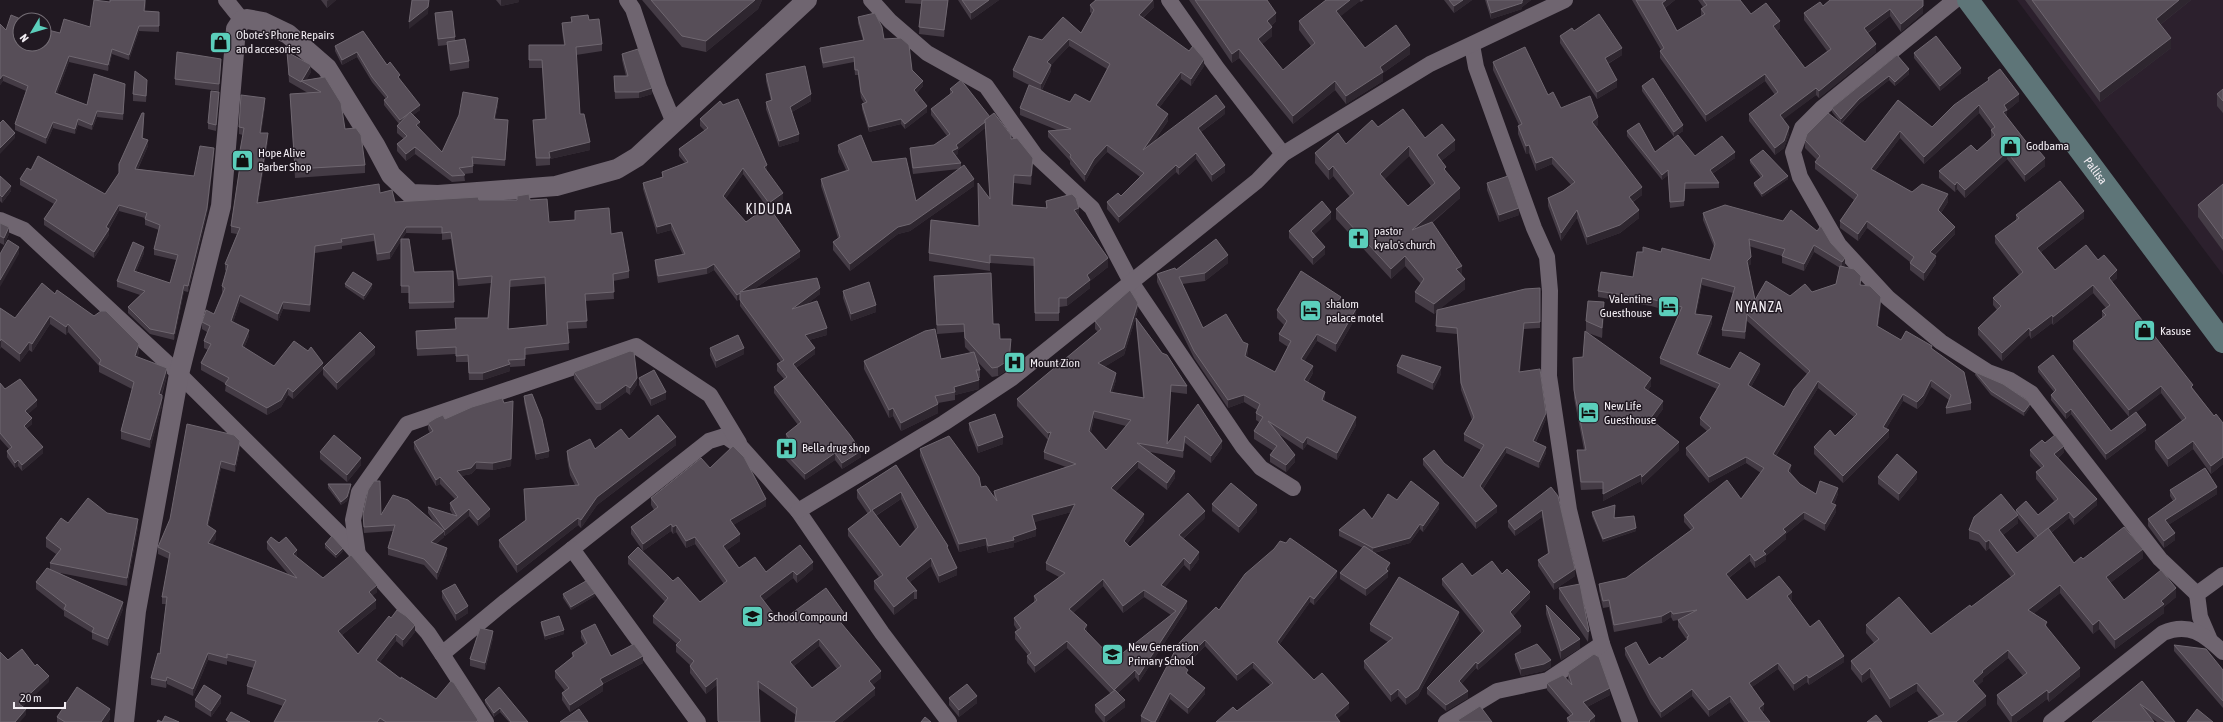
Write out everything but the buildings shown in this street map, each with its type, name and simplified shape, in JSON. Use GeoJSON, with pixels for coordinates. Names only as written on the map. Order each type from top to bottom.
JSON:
{"type":"FeatureCollection","features":[{"type":"Feature","properties":{"kind":"main road","name":"Pallisa"},"geometry":{"type":"LineString","coordinates":[[1968,0],[2223,342]]}},
{"type":"Feature","properties":{"kind":"street"},"geometry":{"type":"LineString","coordinates":[[226,0],[242,20]]}},
{"type":"Feature","properties":{"kind":"street"},"geometry":{"type":"LineString","coordinates":[[627,0],[633,9],[659,87],[674,123]]}},
{"type":"Feature","properties":{"kind":"street"},"geometry":{"type":"LineString","coordinates":[[124,722],[136,611],[179,374],[221,206],[236,29],[242,20],[247,19],[263,22],[288,34],[327,68],[392,175],[412,194],[438,195],[556,186],[617,170],[637,157],[807,0]]}},
{"type":"Feature","properties":{"kind":"street"},"geometry":{"type":"LineString","coordinates":[[871,0],[890,21],[927,53],[986,86],[1035,155],[1092,208],[1131,282],[1243,447],[1261,468],[1294,488]]}},
{"type":"Feature","properties":{"kind":"street"},"geometry":{"type":"LineString","coordinates":[[1168,0],[1217,68],[1283,154]]}},
{"type":"Feature","properties":{"kind":"street"},"geometry":{"type":"LineString","coordinates":[[798,511],[944,423],[1012,378],[1257,181],[1283,154],[1430,64],[1565,0]]}},
{"type":"Feature","properties":{"kind":"street"},"geometry":{"type":"LineString","coordinates":[[1955,0],[1822,108],[1802,128],[1793,152],[1800,177],[1839,245],[1888,298],[1941,342],[1988,372],[2010,380],[2031,393],[2160,560],[2198,594],[2200,617],[2209,638],[2223,652]]}},
{"type":"Feature","properties":{"kind":"street"},"geometry":{"type":"LineString","coordinates":[[1472,45],[1476,67],[1534,228],[1547,257],[1550,291],[1549,376],[1569,510],[1602,644],[1630,722]]}},
{"type":"Feature","properties":{"kind":"street"},"geometry":{"type":"LineString","coordinates":[[0,220],[24,230],[179,374],[358,555],[428,633],[486,722]]}},
{"type":"Feature","properties":{"kind":"street"},"geometry":{"type":"LineString","coordinates":[[358,555],[353,520],[359,492],[407,424],[636,346],[710,395],[741,447],[798,511],[882,634],[949,722]]}},
{"type":"Feature","properties":{"kind":"street"},"geometry":{"type":"LineString","coordinates":[[442,654],[572,549],[709,442],[725,436],[741,447]]}},
{"type":"Feature","properties":{"kind":"street"},"geometry":{"type":"LineString","coordinates":[[572,549],[698,722]]}},
{"type":"Feature","properties":{"kind":"street"},"geometry":{"type":"LineString","coordinates":[[2198,594],[2223,575]]}},
{"type":"Feature","properties":{"kind":"street"},"geometry":{"type":"LineString","coordinates":[[2051,722],[2163,633],[2176,628],[2188,629],[2209,638]]}},
{"type":"Feature","properties":{"kind":"street"},"geometry":{"type":"LineString","coordinates":[[1446,722],[1497,691],[1548,680],[1602,644]]}},
{"type":"Feature","properties":{"kind":"shaded area"},"geometry":{"type":"Polygon","coordinates":[[[2017,0],[2223,0],[2223,275],[2017,0]]]}},
{"type":"Feature","properties":{"kind":"place","name":"Obote's Phone Repairs and accesories"},"geometry":{"type":"Point","coordinates":[221,42]}},
{"type":"Feature","properties":{"kind":"place","name":"Godbama"},"geometry":{"type":"Point","coordinates":[2010,146]}},
{"type":"Feature","properties":{"kind":"place","name":"Hope Alive Barber Shop"},"geometry":{"type":"Point","coordinates":[243,160]}},
{"type":"Feature","properties":{"kind":"place","name":"pastor kyalo's church"},"geometry":{"type":"Point","coordinates":[1358,238]}},
{"type":"Feature","properties":{"kind":"place","name":"Valentine Guesthouse"},"geometry":{"type":"Point","coordinates":[1668,306]}},
{"type":"Feature","properties":{"kind":"place","name":"shalom palace motel"},"geometry":{"type":"Point","coordinates":[1311,311]}},
{"type":"Feature","properties":{"kind":"place","name":"Kasuse"},"geometry":{"type":"Point","coordinates":[2145,331]}},
{"type":"Feature","properties":{"kind":"place","name":"Mount Zion"},"geometry":{"type":"Point","coordinates":[1014,363]}},
{"type":"Feature","properties":{"kind":"place","name":"New Life Guesthouse"},"geometry":{"type":"Point","coordinates":[1588,413]}},
{"type":"Feature","properties":{"kind":"place","name":"Bella drug shop"},"geometry":{"type":"Point","coordinates":[787,448]}},
{"type":"Feature","properties":{"kind":"place","name":"School Compound"},"geometry":{"type":"Point","coordinates":[753,617]}},
{"type":"Feature","properties":{"kind":"place","name":"New Generation Primary School"},"geometry":{"type":"Point","coordinates":[1112,654]}},
{"type":"Feature","properties":{"kind":"district","name":"KIDUDA"},"geometry":{"type":"Point","coordinates":[769,209]}},
{"type":"Feature","properties":{"kind":"district","name":"NYANZA"},"geometry":{"type":"Point","coordinates":[1759,307]}}]}
